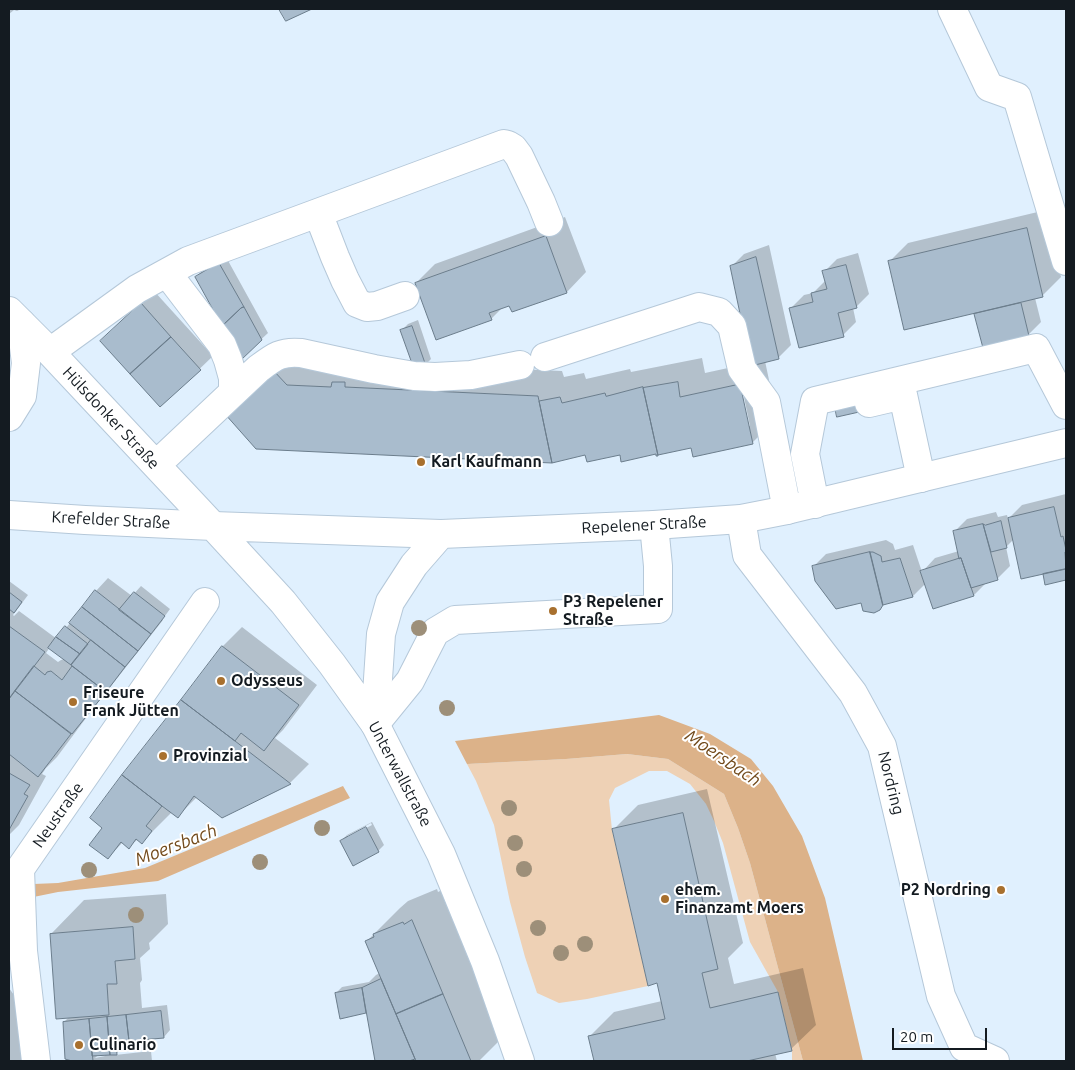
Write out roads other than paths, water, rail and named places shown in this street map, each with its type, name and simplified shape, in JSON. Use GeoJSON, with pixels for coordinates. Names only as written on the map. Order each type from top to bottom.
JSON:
{"type":"FeatureCollection","features":[{"type":"Feature","properties":{"kind":"main road"},"geometry":{"type":"LineString","coordinates":[[952,9],[988,86],[1017,96],[1066,260]]}},
{"type":"Feature","properties":{"kind":"main road"},"geometry":{"type":"LineString","coordinates":[[50,352],[138,290],[188,261],[497,146],[508,144],[519,156],[549,222]]}},
{"type":"Feature","properties":{"kind":"main road"},"geometry":{"type":"LineString","coordinates":[[318,213],[334,257],[357,303],[367,307],[377,306],[405,296]]}},
{"type":"Feature","properties":{"kind":"main road"},"geometry":{"type":"LineString","coordinates":[[167,273],[222,345],[233,378],[233,392]]}},
{"type":"Feature","properties":{"kind":"main road"},"geometry":{"type":"LineString","coordinates":[[156,465],[258,369],[283,353],[301,353],[414,376],[471,375],[533,361],[699,307],[719,312],[732,326],[742,369],[766,402],[787,510]]}},
{"type":"Feature","properties":{"kind":"main road"},"geometry":{"type":"LineString","coordinates":[[9,417],[22,396],[26,363],[15,317]]}},
{"type":"Feature","properties":{"kind":"main road","name":"Hülsdonker Straße"},"geometry":{"type":"LineString","coordinates":[[15,317],[213,526]]}},
{"type":"Feature","properties":{"kind":"main road"},"geometry":{"type":"LineString","coordinates":[[815,504],[806,454],[812,416],[1036,348],[1066,405]]}},
{"type":"Feature","properties":{"kind":"main road"},"geometry":{"type":"LineString","coordinates":[[901,388],[921,478]]}},
{"type":"Feature","properties":{"kind":"main road","name":"Repelener Straße"},"geometry":{"type":"LineString","coordinates":[[213,526],[441,534],[654,525],[741,518],[815,504],[1066,443]]}},
{"type":"Feature","properties":{"kind":"main road","name":"Krefelder Straße"},"geometry":{"type":"LineString","coordinates":[[9,515],[213,526]]}},
{"type":"Feature","properties":{"kind":"main road","name":"Nordring"},"geometry":{"type":"LineString","coordinates":[[741,518],[747,555],[854,693],[882,746],[941,996],[964,1047],[995,1061]]}},
{"type":"Feature","properties":{"kind":"main road"},"geometry":{"type":"LineString","coordinates":[[379,731],[410,681],[435,632],[455,620],[658,609],[658,566],[654,525]]}},
{"type":"Feature","properties":{"kind":"main road","name":"Unterwallstraße"},"geometry":{"type":"LineString","coordinates":[[213,526],[284,602],[332,664],[379,731],[441,854],[485,961],[520,1061]]}},
{"type":"Feature","properties":{"kind":"main road"},"geometry":{"type":"LineString","coordinates":[[379,731],[381,634],[390,602],[414,565],[441,534]]}},
{"type":"Feature","properties":{"kind":"main road","name":"Neustraße"},"geometry":{"type":"LineString","coordinates":[[36,1061],[23,951],[20,868],[205,602]]}},
{"type":"Feature","properties":{"kind":"water","name":"Moersbach"},"geometry":{"type":"Polygon","coordinates":[[[659,715],[710,734],[751,759],[773,786],[802,836],[825,898],[863,1061],[803,1061],[750,863],[724,794],[668,759],[627,754],[467,764],[455,741],[659,715]]]}},
{"type":"Feature","properties":{"kind":"water"},"geometry":{"type":"Polygon","coordinates":[[[343,786],[350,798],[158,881],[58,892],[9,902],[9,885],[58,883],[145,868],[343,786]]]}},
{"type":"Feature","properties":{"kind":"place","name":"Karl Kaufmann"},"geometry":{"type":"Point","coordinates":[421,462]}},
{"type":"Feature","properties":{"kind":"place","name":"P3 Repelener Straße"},"geometry":{"type":"Point","coordinates":[553,611]}},
{"type":"Feature","properties":{"kind":"place","name":"Odysseus"},"geometry":{"type":"Point","coordinates":[221,681]}},
{"type":"Feature","properties":{"kind":"place","name":"Friseure Frank Jütten"},"geometry":{"type":"Point","coordinates":[73,702]}},
{"type":"Feature","properties":{"kind":"place","name":"Provinzial"},"geometry":{"type":"Point","coordinates":[163,756]}},
{"type":"Feature","properties":{"kind":"place","name":"P2 Nordring"},"geometry":{"type":"Point","coordinates":[1001,890]}},
{"type":"Feature","properties":{"kind":"place","name":"ehem. Finanzamt Moers"},"geometry":{"type":"Point","coordinates":[665,899]}},
{"type":"Feature","properties":{"kind":"place","name":"Culinario"},"geometry":{"type":"Point","coordinates":[79,1045]}}]}
